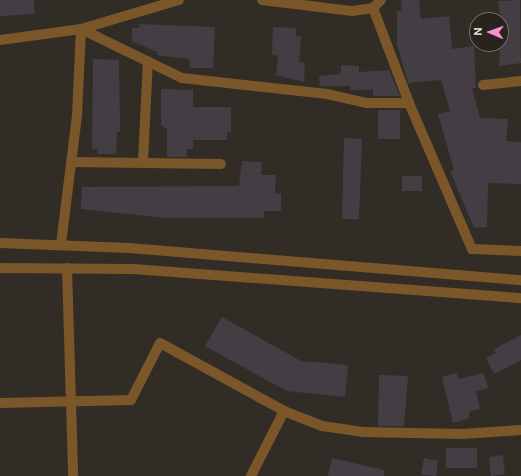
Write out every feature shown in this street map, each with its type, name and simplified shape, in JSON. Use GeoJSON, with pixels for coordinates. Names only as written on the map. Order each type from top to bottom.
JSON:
{"type":"FeatureCollection","features":[{"type":"Feature","properties":{"kind":"street"},"geometry":{"type":"LineString","coordinates":[[0,40],[81,29],[178,0]]}},
{"type":"Feature","properties":{"kind":"street"},"geometry":{"type":"LineString","coordinates":[[262,0],[352,12],[373,8],[381,0]]}},
{"type":"Feature","properties":{"kind":"street"},"geometry":{"type":"LineString","coordinates":[[373,8],[409,103],[472,249],[521,251]]}},
{"type":"Feature","properties":{"kind":"street"},"geometry":{"type":"LineString","coordinates":[[81,29],[182,78],[327,94],[367,103],[409,103]]}},
{"type":"Feature","properties":{"kind":"street"},"geometry":{"type":"LineString","coordinates":[[61,244],[72,162],[81,29]]}},
{"type":"Feature","properties":{"kind":"street"},"geometry":{"type":"LineString","coordinates":[[143,162],[148,61]]}},
{"type":"Feature","properties":{"kind":"street"},"geometry":{"type":"LineString","coordinates":[[482,85],[521,81]]}},
{"type":"Feature","properties":{"kind":"street"},"geometry":{"type":"LineString","coordinates":[[72,162],[221,164]]}},
{"type":"Feature","properties":{"kind":"street"},"geometry":{"type":"LineString","coordinates":[[0,243],[61,244],[521,280]]}},
{"type":"Feature","properties":{"kind":"street"},"geometry":{"type":"LineString","coordinates":[[0,268],[66,268],[292,280],[521,298]]}},
{"type":"Feature","properties":{"kind":"street"},"geometry":{"type":"LineString","coordinates":[[66,268],[69,403],[73,476]]}},
{"type":"Feature","properties":{"kind":"street"},"geometry":{"type":"LineString","coordinates":[[0,403],[69,403],[131,400],[160,342],[284,411],[322,426],[363,432],[462,434],[521,430]]}},
{"type":"Feature","properties":{"kind":"street"},"geometry":{"type":"LineString","coordinates":[[251,476],[284,411]]}},
{"type":"Feature","properties":{"kind":"building"},"geometry":{"type":"Polygon","coordinates":[[[0,0],[34,0],[35,14],[0,16],[0,0]]]}},
{"type":"Feature","properties":{"kind":"building"},"geometry":{"type":"Polygon","coordinates":[[[401,0],[419,0],[421,19],[449,16],[452,49],[469,47],[469,52],[474,52],[476,88],[472,88],[480,118],[508,119],[506,141],[521,142],[521,184],[488,183],[487,227],[474,228],[450,171],[454,170],[438,114],[450,111],[441,80],[408,83],[397,45],[397,11],[402,11],[401,0]]]}},
{"type":"Feature","properties":{"kind":"building"},"geometry":{"type":"Polygon","coordinates":[[[520,0],[521,63],[499,66],[500,52],[509,52],[509,12],[500,12],[498,1],[520,0]]]}},
{"type":"Feature","properties":{"kind":"building"},"geometry":{"type":"Polygon","coordinates":[[[139,24],[215,27],[213,68],[190,68],[189,59],[157,55],[157,52],[132,41],[132,28],[140,28],[139,24]]]}},
{"type":"Feature","properties":{"kind":"building"},"geometry":{"type":"Polygon","coordinates":[[[273,27],[296,28],[296,36],[301,37],[299,62],[305,63],[304,82],[276,75],[278,56],[272,55],[273,27]]]}},
{"type":"Feature","properties":{"kind":"building"},"geometry":{"type":"Polygon","coordinates":[[[93,59],[119,60],[120,132],[117,132],[116,154],[97,154],[98,149],[92,149],[93,59]]]}},
{"type":"Feature","properties":{"kind":"building"},"geometry":{"type":"Polygon","coordinates":[[[341,65],[359,66],[359,72],[389,70],[400,96],[373,96],[373,90],[350,90],[350,86],[320,86],[319,76],[341,74],[341,65]]]}},
{"type":"Feature","properties":{"kind":"building"},"geometry":{"type":"Polygon","coordinates":[[[161,89],[193,90],[193,107],[231,107],[231,132],[227,132],[227,140],[193,140],[193,149],[187,149],[187,157],[167,157],[167,129],[161,125],[161,89]]]}},
{"type":"Feature","properties":{"kind":"building"},"geometry":{"type":"Polygon","coordinates":[[[378,110],[400,110],[400,139],[378,139],[378,110]]]}},
{"type":"Feature","properties":{"kind":"building"},"geometry":{"type":"Polygon","coordinates":[[[344,138],[362,139],[359,219],[342,219],[344,138]]]}},
{"type":"Feature","properties":{"kind":"building"},"geometry":{"type":"Polygon","coordinates":[[[242,161],[262,162],[261,175],[276,175],[275,193],[281,194],[281,211],[264,211],[264,218],[166,218],[81,209],[82,187],[239,186],[242,161]]]}},
{"type":"Feature","properties":{"kind":"building"},"geometry":{"type":"Polygon","coordinates":[[[402,176],[422,176],[422,191],[402,191],[402,176]]]}},
{"type":"Feature","properties":{"kind":"building"},"geometry":{"type":"Polygon","coordinates":[[[222,317],[301,361],[348,365],[345,397],[287,391],[205,346],[222,317]]]}},
{"type":"Feature","properties":{"kind":"building"},"geometry":{"type":"Polygon","coordinates":[[[521,335],[521,360],[494,374],[486,358],[496,353],[494,349],[521,335]]]}},
{"type":"Feature","properties":{"kind":"building"},"geometry":{"type":"Polygon","coordinates":[[[457,373],[458,379],[484,373],[488,388],[476,391],[480,409],[470,411],[468,419],[453,423],[442,377],[457,373]]]}},
{"type":"Feature","properties":{"kind":"building"},"geometry":{"type":"Polygon","coordinates":[[[379,375],[408,376],[404,426],[378,426],[379,375]]]}},
{"type":"Feature","properties":{"kind":"building"},"geometry":{"type":"Polygon","coordinates":[[[446,448],[477,448],[477,468],[446,468],[446,448]]]}},
{"type":"Feature","properties":{"kind":"building"},"geometry":{"type":"Polygon","coordinates":[[[503,455],[505,474],[491,476],[489,457],[503,455]]]}},
{"type":"Feature","properties":{"kind":"building"},"geometry":{"type":"Polygon","coordinates":[[[332,458],[384,470],[384,476],[328,476],[332,458]]]}},
{"type":"Feature","properties":{"kind":"building"},"geometry":{"type":"Polygon","coordinates":[[[424,458],[438,461],[436,476],[421,475],[424,458]]]}}]}
